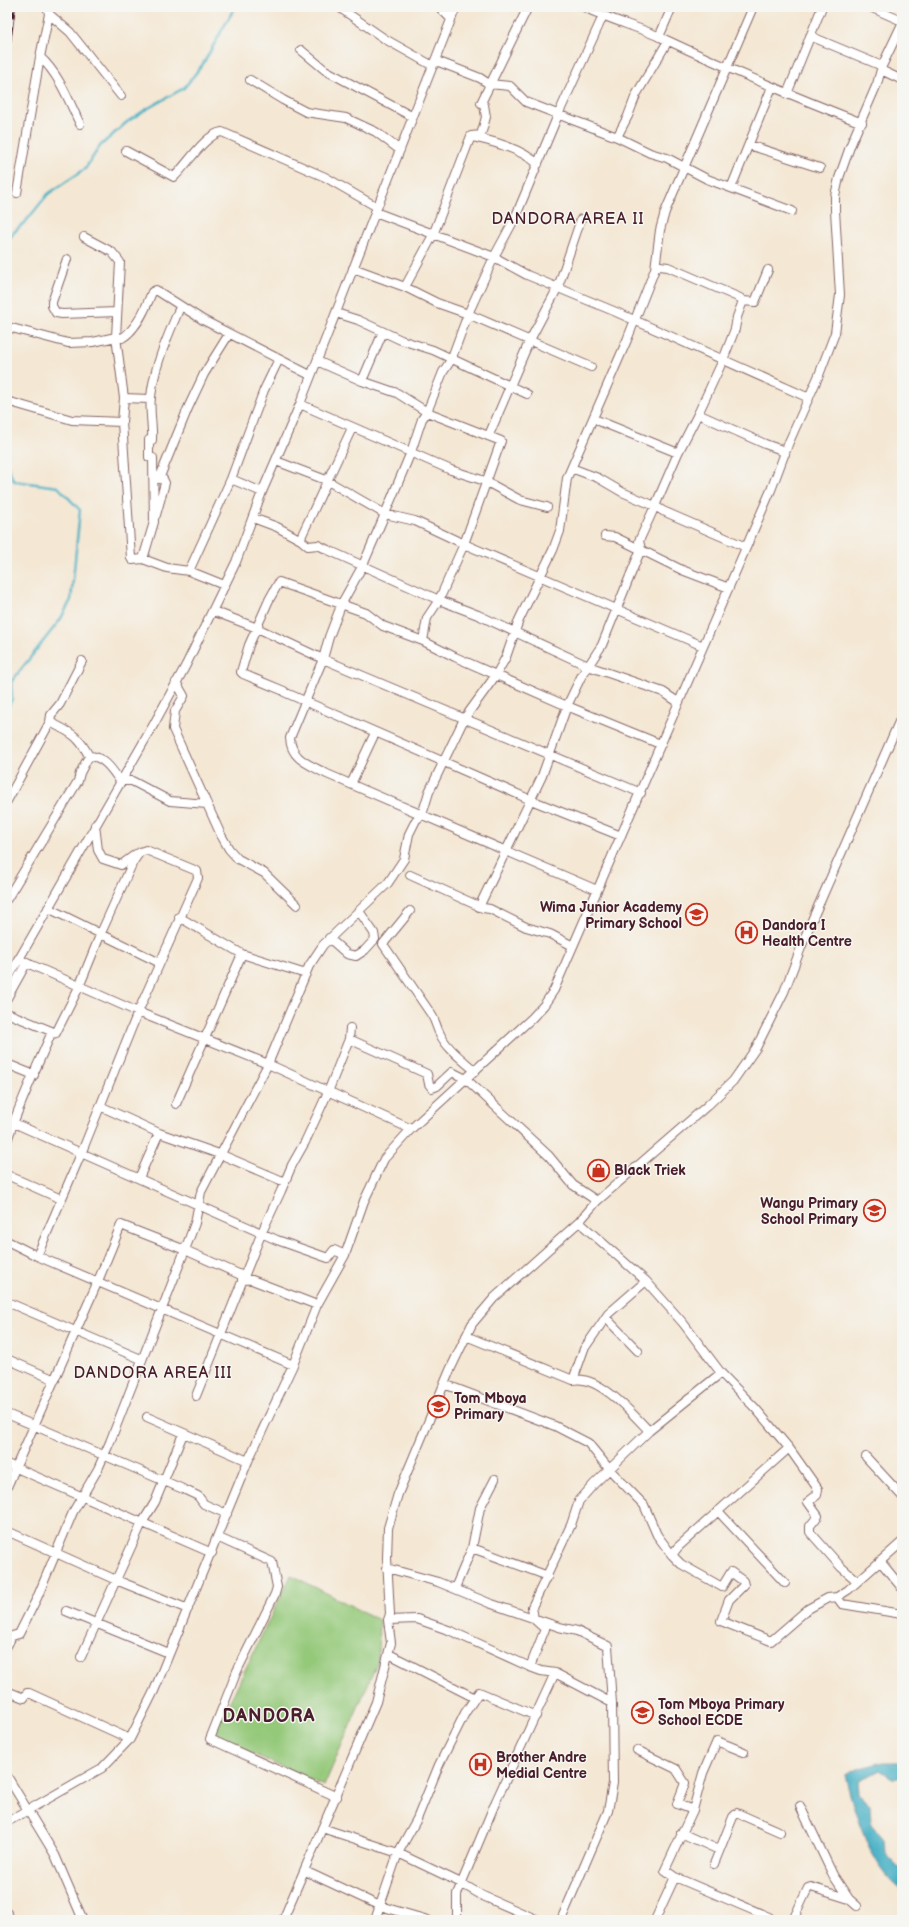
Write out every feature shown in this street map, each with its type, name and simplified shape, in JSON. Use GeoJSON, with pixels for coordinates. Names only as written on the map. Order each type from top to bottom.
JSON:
{"type":"FeatureCollection","features":[{"type":"Feature","properties":{"kind":"street"},"geometry":{"type":"LineString","coordinates":[[438,7],[451,19]]}},
{"type":"Feature","properties":{"kind":"street"},"geometry":{"type":"LineString","coordinates":[[7,980],[176,682],[213,611],[236,562],[262,492],[300,404],[310,375],[317,361],[456,7]]}},
{"type":"Feature","properties":{"kind":"street"},"geometry":{"type":"LineString","coordinates":[[471,136],[481,134],[486,117],[484,105],[481,103],[528,7]]}},
{"type":"Feature","properties":{"kind":"street"},"geometry":{"type":"LineString","coordinates":[[584,7],[603,16],[659,37],[787,94],[862,123]]}},
{"type":"Feature","properties":{"kind":"street"},"geometry":{"type":"LineString","coordinates":[[659,37],[672,7]]}},
{"type":"Feature","properties":{"kind":"street"},"geometry":{"type":"LineString","coordinates":[[7,1646],[12,1636],[19,1634],[37,1598],[55,1552],[104,1456],[195,1223],[201,1192],[222,1155],[268,1064],[315,955],[329,938],[388,883],[397,872],[404,860],[412,827],[416,820],[422,815],[429,792],[464,719],[496,675],[506,657],[514,632],[541,577],[560,531],[567,478],[627,340],[655,269],[664,212],[753,7]]}},
{"type":"Feature","properties":{"kind":"street"},"geometry":{"type":"LineString","coordinates":[[787,94],[822,7]]}},
{"type":"Feature","properties":{"kind":"street"},"geometry":{"type":"LineString","coordinates":[[870,7],[902,21]]}},
{"type":"Feature","properties":{"kind":"street"},"geometry":{"type":"LineString","coordinates":[[340,8],[386,39],[434,65]]}},
{"type":"Feature","properties":{"kind":"street"},"geometry":{"type":"LineString","coordinates":[[17,193],[48,10]]}},
{"type":"Feature","properties":{"kind":"street"},"geometry":{"type":"LineString","coordinates":[[48,10],[70,32],[121,96]]}},
{"type":"Feature","properties":{"kind":"street"},"geometry":{"type":"LineString","coordinates":[[597,890],[351,784],[300,760],[292,750],[290,738],[304,701],[323,659],[329,637],[342,603],[363,565],[411,452],[422,419],[427,412],[443,372],[451,360],[468,314],[494,258],[515,218],[558,115],[603,16]]}},
{"type":"Feature","properties":{"kind":"street"},"geometry":{"type":"LineString","coordinates":[[7,1822],[102,1768],[130,1739],[154,1691],[212,1553],[248,1461],[293,1365],[317,1305],[344,1255],[364,1201],[384,1159],[410,1128],[475,1071],[544,1005],[554,990],[641,793],[678,702],[772,490],[785,454],[835,333],[839,307],[840,279],[835,196],[851,144],[862,123],[882,68],[902,24]]}},
{"type":"Feature","properties":{"kind":"street"},"geometry":{"type":"LineString","coordinates":[[810,36],[882,68],[902,80]]}},
{"type":"Feature","properties":{"kind":"street"},"geometry":{"type":"LineString","coordinates":[[617,137],[636,95],[668,41]]}},
{"type":"Feature","properties":{"kind":"street"},"geometry":{"type":"LineString","coordinates":[[301,50],[325,70],[413,117]]}},
{"type":"Feature","properties":{"kind":"street"},"geometry":{"type":"LineString","coordinates":[[40,57],[49,65],[56,76],[80,124]]}},
{"type":"Feature","properties":{"kind":"street"},"geometry":{"type":"LineString","coordinates":[[434,65],[439,62],[480,78],[489,84],[510,86],[526,102],[617,137],[683,166],[707,179],[792,211]]}},
{"type":"Feature","properties":{"kind":"street"},"geometry":{"type":"LineString","coordinates":[[250,80],[306,112],[346,118],[376,132],[400,150]]}},
{"type":"Feature","properties":{"kind":"street"},"geometry":{"type":"LineString","coordinates":[[731,188],[772,87]]}},
{"type":"Feature","properties":{"kind":"street"},"geometry":{"type":"LineString","coordinates":[[126,151],[174,177],[204,143],[216,133],[222,132],[325,176],[376,210],[433,235],[494,258],[527,275],[634,320],[809,398]]}},
{"type":"Feature","properties":{"kind":"street"},"geometry":{"type":"LineString","coordinates":[[471,136],[499,143],[532,159],[538,164]]}},
{"type":"Feature","properties":{"kind":"street"},"geometry":{"type":"LineString","coordinates":[[405,288],[433,235],[471,136]]}},
{"type":"Feature","properties":{"kind":"street"},"geometry":{"type":"LineString","coordinates":[[749,145],[820,168]]}},
{"type":"Feature","properties":{"kind":"street"},"geometry":{"type":"LineString","coordinates":[[489,435],[529,342],[558,287],[581,219]]}},
{"type":"Feature","properties":{"kind":"street"},"geometry":{"type":"LineString","coordinates":[[84,237],[112,252],[120,262],[116,337],[124,398],[122,422],[130,555],[132,560],[143,559],[167,568],[189,571],[224,585]]}},
{"type":"Feature","properties":{"kind":"street"},"geometry":{"type":"LineString","coordinates":[[67,258],[52,302],[52,306],[56,312],[62,314],[117,312]]}},
{"type":"Feature","properties":{"kind":"street"},"geometry":{"type":"LineString","coordinates":[[660,266],[668,267],[740,298],[743,301],[755,302],[768,270]]}},
{"type":"Feature","properties":{"kind":"street"},"geometry":{"type":"LineString","coordinates":[[353,268],[405,288],[437,303],[468,314],[529,342],[591,367]]}},
{"type":"Feature","properties":{"kind":"street"},"geometry":{"type":"LineString","coordinates":[[8,327],[68,343],[93,342],[116,337],[123,338],[145,309],[153,290],[158,291],[180,307],[229,334],[310,375]]}},
{"type":"Feature","properties":{"kind":"street"},"geometry":{"type":"LineString","coordinates":[[479,906],[542,776],[568,706],[581,677],[602,645],[641,549],[639,542],[678,453],[723,360],[735,329],[737,317],[743,301]]}},
{"type":"Feature","properties":{"kind":"street"},"geometry":{"type":"LineString","coordinates":[[143,559],[154,522],[156,479],[153,458],[149,457],[149,440],[152,440],[153,426],[150,399],[156,369],[180,307]]}},
{"type":"Feature","properties":{"kind":"street"},"geometry":{"type":"LineString","coordinates":[[336,312],[401,340],[434,350],[451,360],[510,384],[527,394]]}},
{"type":"Feature","properties":{"kind":"street"},"geometry":{"type":"LineString","coordinates":[[362,381],[383,332]]}},
{"type":"Feature","properties":{"kind":"street"},"geometry":{"type":"LineString","coordinates":[[156,479],[204,374],[229,334]]}},
{"type":"Feature","properties":{"kind":"street"},"geometry":{"type":"LineString","coordinates":[[189,571],[231,479],[252,417],[279,359]]}},
{"type":"Feature","properties":{"kind":"street"},"geometry":{"type":"LineString","coordinates":[[317,361],[362,381],[397,393],[427,412],[489,435],[501,441],[464,544],[439,600],[427,618],[423,641]]}},
{"type":"Feature","properties":{"kind":"street"},"geometry":{"type":"LineString","coordinates":[[124,398],[150,399]]}},
{"type":"Feature","properties":{"kind":"street"},"geometry":{"type":"LineString","coordinates":[[7,401],[72,420],[122,422]]}},
{"type":"Feature","properties":{"kind":"street"},"geometry":{"type":"LineString","coordinates":[[300,404],[451,470],[486,481],[520,500],[547,507]]}},
{"type":"Feature","properties":{"kind":"street"},"geometry":{"type":"LineString","coordinates":[[698,414],[780,449],[785,454]]}},
{"type":"Feature","properties":{"kind":"street"},"geometry":{"type":"LineString","coordinates":[[599,421],[678,453]]}},
{"type":"Feature","properties":{"kind":"street"},"geometry":{"type":"LineString","coordinates":[[301,540],[326,480],[352,428]]}},
{"type":"Feature","properties":{"kind":"street"},"geometry":{"type":"LineString","coordinates":[[276,461],[326,480],[385,514],[415,521],[464,544],[704,646]]}},
{"type":"Feature","properties":{"kind":"street"},"geometry":{"type":"LineString","coordinates":[[574,469],[598,478],[622,492],[746,547]]}},
{"type":"Feature","properties":{"kind":"street"},"geometry":{"type":"LineString","coordinates":[[231,479],[262,492]]}},
{"type":"Feature","properties":{"kind":"street"},"geometry":{"type":"LineString","coordinates":[[253,518],[277,527],[301,540],[308,546],[318,545],[439,600],[478,615],[588,666],[662,692],[678,702]]}},
{"type":"Feature","properties":{"kind":"street"},"geometry":{"type":"LineString","coordinates":[[605,536],[615,537],[682,570],[729,588]]}},
{"type":"Feature","properties":{"kind":"street"},"geometry":{"type":"LineString","coordinates":[[621,836],[531,800],[375,733],[242,673],[249,645],[278,582],[342,603],[366,613],[383,626],[423,641],[496,675],[660,744]]}},
{"type":"Feature","properties":{"kind":"street"},"geometry":{"type":"LineString","coordinates":[[213,611],[257,628],[323,659],[641,793]]}},
{"type":"Feature","properties":{"kind":"street"},"geometry":{"type":"LineString","coordinates":[[7,800],[50,722],[51,715],[60,704],[82,661]]}},
{"type":"Feature","properties":{"kind":"street"},"geometry":{"type":"LineString","coordinates":[[176,682],[184,696],[175,711],[173,729],[221,835],[229,849],[238,859],[264,873],[297,905]]}},
{"type":"Feature","properties":{"kind":"street"},"geometry":{"type":"LineString","coordinates":[[283,1920],[322,1828],[337,1797],[376,1702],[391,1643],[388,1620],[390,1614],[388,1528],[398,1494],[444,1384],[472,1324],[494,1298],[578,1222],[597,1201],[708,1105],[733,1080],[756,1048],[784,992],[809,927],[902,715]]}},
{"type":"Feature","properties":{"kind":"street"},"geometry":{"type":"LineString","coordinates":[[50,722],[74,734],[83,744],[89,756]]}},
{"type":"Feature","properties":{"kind":"street"},"geometry":{"type":"LineString","coordinates":[[351,784],[375,733]]}},
{"type":"Feature","properties":{"kind":"street"},"geometry":{"type":"LineString","coordinates":[[89,756],[95,756],[108,764],[120,781]]}},
{"type":"Feature","properties":{"kind":"street"},"geometry":{"type":"LineString","coordinates":[[7,899],[78,781],[80,773],[89,756]]}},
{"type":"Feature","properties":{"kind":"street"},"geometry":{"type":"LineString","coordinates":[[120,781],[132,781],[170,801],[207,804]]}},
{"type":"Feature","properties":{"kind":"street"},"geometry":{"type":"LineString","coordinates":[[37,1256],[81,1154],[138,1012],[179,917],[198,878],[198,872],[146,850],[140,852],[121,865],[103,859],[98,850],[95,825]]}},
{"type":"Feature","properties":{"kind":"street"},"geometry":{"type":"LineString","coordinates":[[7,1141],[10,1122],[29,1082],[34,1075],[51,1034],[56,1033],[79,986],[121,887],[140,852]]}},
{"type":"Feature","properties":{"kind":"street"},"geometry":{"type":"LineString","coordinates":[[410,875],[526,927],[550,934],[573,946]]}},
{"type":"Feature","properties":{"kind":"street"},"geometry":{"type":"LineString","coordinates":[[48,908],[160,963]]}},
{"type":"Feature","properties":{"kind":"street"},"geometry":{"type":"LineString","coordinates":[[329,938],[347,954],[356,956],[365,950],[375,939],[374,933],[359,911]]}},
{"type":"Feature","properties":{"kind":"street"},"geometry":{"type":"LineString","coordinates":[[410,911],[383,944],[434,1018],[444,1040],[475,1071]]}},
{"type":"Feature","properties":{"kind":"street"},"geometry":{"type":"LineString","coordinates":[[179,917],[242,954],[306,974]]}},
{"type":"Feature","properties":{"kind":"street"},"geometry":{"type":"LineString","coordinates":[[176,1104],[242,954]]}},
{"type":"Feature","properties":{"kind":"street"},"geometry":{"type":"LineString","coordinates":[[18,960],[26,962],[138,1012],[268,1064],[410,1128]]}},
{"type":"Feature","properties":{"kind":"street"},"geometry":{"type":"LineString","coordinates":[[7,998],[26,962]]}},
{"type":"Feature","properties":{"kind":"street"},"geometry":{"type":"LineString","coordinates":[[7,1013],[56,1033]]}},
{"type":"Feature","properties":{"kind":"street"},"geometry":{"type":"LineString","coordinates":[[196,1396],[262,1232],[292,1165],[305,1142],[328,1092],[349,1039],[350,1028]]}},
{"type":"Feature","properties":{"kind":"street"},"geometry":{"type":"LineString","coordinates":[[349,1039],[427,1074],[429,1084],[432,1088],[437,1086],[452,1072],[466,1079],[549,1156],[573,1185],[597,1201]]}},
{"type":"Feature","properties":{"kind":"street"},"geometry":{"type":"LineString","coordinates":[[7,1064],[34,1075]]}},
{"type":"Feature","properties":{"kind":"street"},"geometry":{"type":"LineString","coordinates":[[100,1106],[159,1133],[222,1155],[285,1182]]}},
{"type":"Feature","properties":{"kind":"street"},"geometry":{"type":"LineString","coordinates":[[10,1122],[262,1232],[277,1240],[328,1258],[334,1250],[344,1255]]}},
{"type":"Feature","properties":{"kind":"street"},"geometry":{"type":"LineString","coordinates":[[139,1178],[159,1133]]}},
{"type":"Feature","properties":{"kind":"street"},"geometry":{"type":"LineString","coordinates":[[7,1175],[61,1199]]}},
{"type":"Feature","properties":{"kind":"street"},"geometry":{"type":"LineString","coordinates":[[578,1222],[646,1281],[682,1323],[721,1373],[756,1409],[789,1448],[818,1489],[817,1495],[808,1502],[818,1516],[810,1526],[810,1532],[841,1567],[857,1581]]}},
{"type":"Feature","properties":{"kind":"street"},"geometry":{"type":"LineString","coordinates":[[7,1487],[11,1466],[34,1426],[55,1380],[121,1224],[185,1250],[243,1278],[252,1280],[317,1305]]}},
{"type":"Feature","properties":{"kind":"street"},"geometry":{"type":"LineString","coordinates":[[7,1241],[37,1256],[293,1365]]}},
{"type":"Feature","properties":{"kind":"street"},"geometry":{"type":"LineString","coordinates":[[573,1380],[584,1349],[608,1314],[646,1281]]}},
{"type":"Feature","properties":{"kind":"street"},"geometry":{"type":"LineString","coordinates":[[7,1302],[141,1359]]}},
{"type":"Feature","properties":{"kind":"street"},"geometry":{"type":"LineString","coordinates":[[606,1318],[638,1351]]}},
{"type":"Feature","properties":{"kind":"street"},"geometry":{"type":"LineString","coordinates":[[466,1336],[573,1380],[580,1378],[611,1393],[649,1431]]}},
{"type":"Feature","properties":{"kind":"street"},"geometry":{"type":"LineString","coordinates":[[7,1359],[55,1380]]}},
{"type":"Feature","properties":{"kind":"street"},"geometry":{"type":"LineString","coordinates":[[530,1667],[545,1629],[534,1618],[532,1607],[572,1525],[579,1501],[594,1484],[649,1431],[721,1373]]}},
{"type":"Feature","properties":{"kind":"street"},"geometry":{"type":"LineString","coordinates":[[444,1384],[555,1426],[588,1443],[610,1470],[644,1505],[657,1535],[681,1564],[722,1587],[731,1572],[743,1581],[744,1585],[729,1600],[721,1621],[771,1641],[776,1635],[808,1609],[828,1598],[837,1597],[902,1542]]}},
{"type":"Feature","properties":{"kind":"street"},"geometry":{"type":"LineString","coordinates":[[7,1414],[198,1496],[204,1504],[226,1514]]}},
{"type":"Feature","properties":{"kind":"street"},"geometry":{"type":"LineString","coordinates":[[147,1417],[183,1434],[248,1461]]}},
{"type":"Feature","properties":{"kind":"street"},"geometry":{"type":"LineString","coordinates":[[81,1657],[142,1523],[155,1502],[183,1434]]}},
{"type":"Feature","properties":{"kind":"street"},"geometry":{"type":"LineString","coordinates":[[672,1555],[718,1511],[789,1448]]}},
{"type":"Feature","properties":{"kind":"street"},"geometry":{"type":"LineString","coordinates":[[866,1457],[902,1496]]}},
{"type":"Feature","properties":{"kind":"street"},"geometry":{"type":"LineString","coordinates":[[11,1466],[212,1553]]}},
{"type":"Feature","properties":{"kind":"street"},"geometry":{"type":"LineString","coordinates":[[454,1588],[472,1548],[480,1508],[495,1479]]}},
{"type":"Feature","properties":{"kind":"street"},"geometry":{"type":"LineString","coordinates":[[718,1511],[785,1583]]}},
{"type":"Feature","properties":{"kind":"street"},"geometry":{"type":"LineString","coordinates":[[7,1530],[116,1580],[188,1609]]}},
{"type":"Feature","properties":{"kind":"street"},"geometry":{"type":"LineString","coordinates":[[217,1537],[272,1562],[277,1587],[237,1671],[210,1739],[337,1797]]}},
{"type":"Feature","properties":{"kind":"street"},"geometry":{"type":"LineString","coordinates":[[472,1548],[548,1576]]}},
{"type":"Feature","properties":{"kind":"street"},"geometry":{"type":"LineString","coordinates":[[880,1561],[902,1588]]}},
{"type":"Feature","properties":{"kind":"street"},"geometry":{"type":"LineString","coordinates":[[388,1568],[438,1582],[559,1627],[577,1631],[608,1646],[612,1703],[613,1783],[608,1811],[561,1920]]}},
{"type":"Feature","properties":{"kind":"street"},"geometry":{"type":"LineString","coordinates":[[837,1597],[842,1604],[902,1614]]}},
{"type":"Feature","properties":{"kind":"street"},"geometry":{"type":"LineString","coordinates":[[66,1610],[169,1653]]}},
{"type":"Feature","properties":{"kind":"street"},"geometry":{"type":"LineString","coordinates":[[388,1620],[417,1619],[451,1631],[530,1667],[541,1671],[555,1673],[612,1703]]}},
{"type":"Feature","properties":{"kind":"street"},"geometry":{"type":"LineString","coordinates":[[389,1654],[475,1698]]}},
{"type":"Feature","properties":{"kind":"street"},"geometry":{"type":"LineString","coordinates":[[457,1920],[457,1894],[461,1883],[555,1673]]}},
{"type":"Feature","properties":{"kind":"street"},"geometry":{"type":"LineString","coordinates":[[8,1692],[24,1698],[27,1693],[29,1693],[130,1739]]}},
{"type":"Feature","properties":{"kind":"street"},"geometry":{"type":"LineString","coordinates":[[375,1920],[398,1853],[417,1819],[439,1765],[465,1713],[479,1692],[536,1716]]}},
{"type":"Feature","properties":{"kind":"street"},"geometry":{"type":"LineString","coordinates":[[744,1752],[717,1741],[703,1773],[693,1810],[665,1870],[675,1877],[771,1919]]}},
{"type":"Feature","properties":{"kind":"street"},"geometry":{"type":"LineString","coordinates":[[637,1750],[676,1769],[685,1783],[677,1804],[693,1810]]}},
{"type":"Feature","properties":{"kind":"street"},"geometry":{"type":"LineString","coordinates":[[7,1776],[55,1855],[83,1920]]}},
{"type":"Feature","properties":{"kind":"street"},"geometry":{"type":"LineString","coordinates":[[800,1806],[833,1875],[848,1899]]}},
{"type":"Feature","properties":{"kind":"street"},"geometry":{"type":"LineString","coordinates":[[714,1864],[737,1812],[780,1832]]}},
{"type":"Feature","properties":{"kind":"street"},"geometry":{"type":"LineString","coordinates":[[322,1828],[398,1853],[461,1883],[483,1896],[538,1920]]}},
{"type":"Feature","properties":{"kind":"street"},"geometry":{"type":"LineString","coordinates":[[681,1833],[719,1850]]}},
{"type":"Feature","properties":{"kind":"street"},"geometry":{"type":"LineString","coordinates":[[304,1871],[380,1906],[428,1920]]}},
{"type":"Feature","properties":{"kind":"street"},"geometry":{"type":"LineString","coordinates":[[655,1920],[675,1877]]}},
{"type":"Feature","properties":{"kind":"street"},"geometry":{"type":"LineString","coordinates":[[792,1920],[808,1888],[811,1887],[848,1899],[857,1906]]}},
{"type":"Feature","properties":{"kind":"street"},"geometry":{"type":"LineString","coordinates":[[7,1913],[10,1920]]}},
{"type":"Feature","properties":{"kind":"green space"},"geometry":{"type":"Polygon","coordinates":[[[291,1575],[379,1620],[378,1661],[324,1786],[213,1736],[291,1575]]]}},
{"type":"Feature","properties":{"kind":"water"},"geometry":{"type":"Polygon","coordinates":[[[883,1762],[902,1762],[902,1777],[894,1779],[880,1770],[858,1782],[859,1794],[870,1805],[871,1823],[884,1838],[885,1853],[902,1870],[902,1890],[881,1868],[872,1853],[853,1805],[845,1775],[860,1768],[883,1762]]]}},
{"type":"Feature","properties":{"kind":"waterway"},"geometry":{"type":"LineString","coordinates":[[7,243],[13,233],[27,220],[48,194],[85,169],[100,146],[127,122],[184,88],[203,64],[235,7]]}},
{"type":"Feature","properties":{"kind":"waterway"},"geometry":{"type":"LineString","coordinates":[[7,466],[14,481],[58,487],[80,510],[71,600],[60,620],[11,682],[12,699],[7,709]]}},
{"type":"Feature","properties":{"kind":"railway"},"geometry":{"type":"LineString","coordinates":[[7,58],[14,7]]}},
{"type":"Feature","properties":{"kind":"place","name":"Wima Junior Academy Primary School"},"geometry":{"type":"Point","coordinates":[697,915]}},
{"type":"Feature","properties":{"kind":"place","name":"Dandora I Health Centre"},"geometry":{"type":"Point","coordinates":[747,933]}},
{"type":"Feature","properties":{"kind":"place","name":"Black Triek"},"geometry":{"type":"Point","coordinates":[599,1170]}},
{"type":"Feature","properties":{"kind":"place","name":"Wangu Primary School Primary"},"geometry":{"type":"Point","coordinates":[874,1211]}},
{"type":"Feature","properties":{"kind":"place","name":"Tom Mboya Primary"},"geometry":{"type":"Point","coordinates":[439,1406]}},
{"type":"Feature","properties":{"kind":"place","name":"Tom Mboya Primary School ECDE"},"geometry":{"type":"Point","coordinates":[643,1712]}},
{"type":"Feature","properties":{"kind":"place","name":"Brother Andre Medial Centre"},"geometry":{"type":"Point","coordinates":[480,1765]}},
{"type":"Feature","properties":{"kind":"district","name":"DANDORA AREA II"},"geometry":{"type":"Point","coordinates":[568,219]}},
{"type":"Feature","properties":{"kind":"district","name":"DANDORA AREA III"},"geometry":{"type":"Point","coordinates":[153,1373]}},
{"type":"Feature","properties":{"kind":"district","name":"DANDORA"},"geometry":{"type":"Point","coordinates":[269,1716]}}]}
